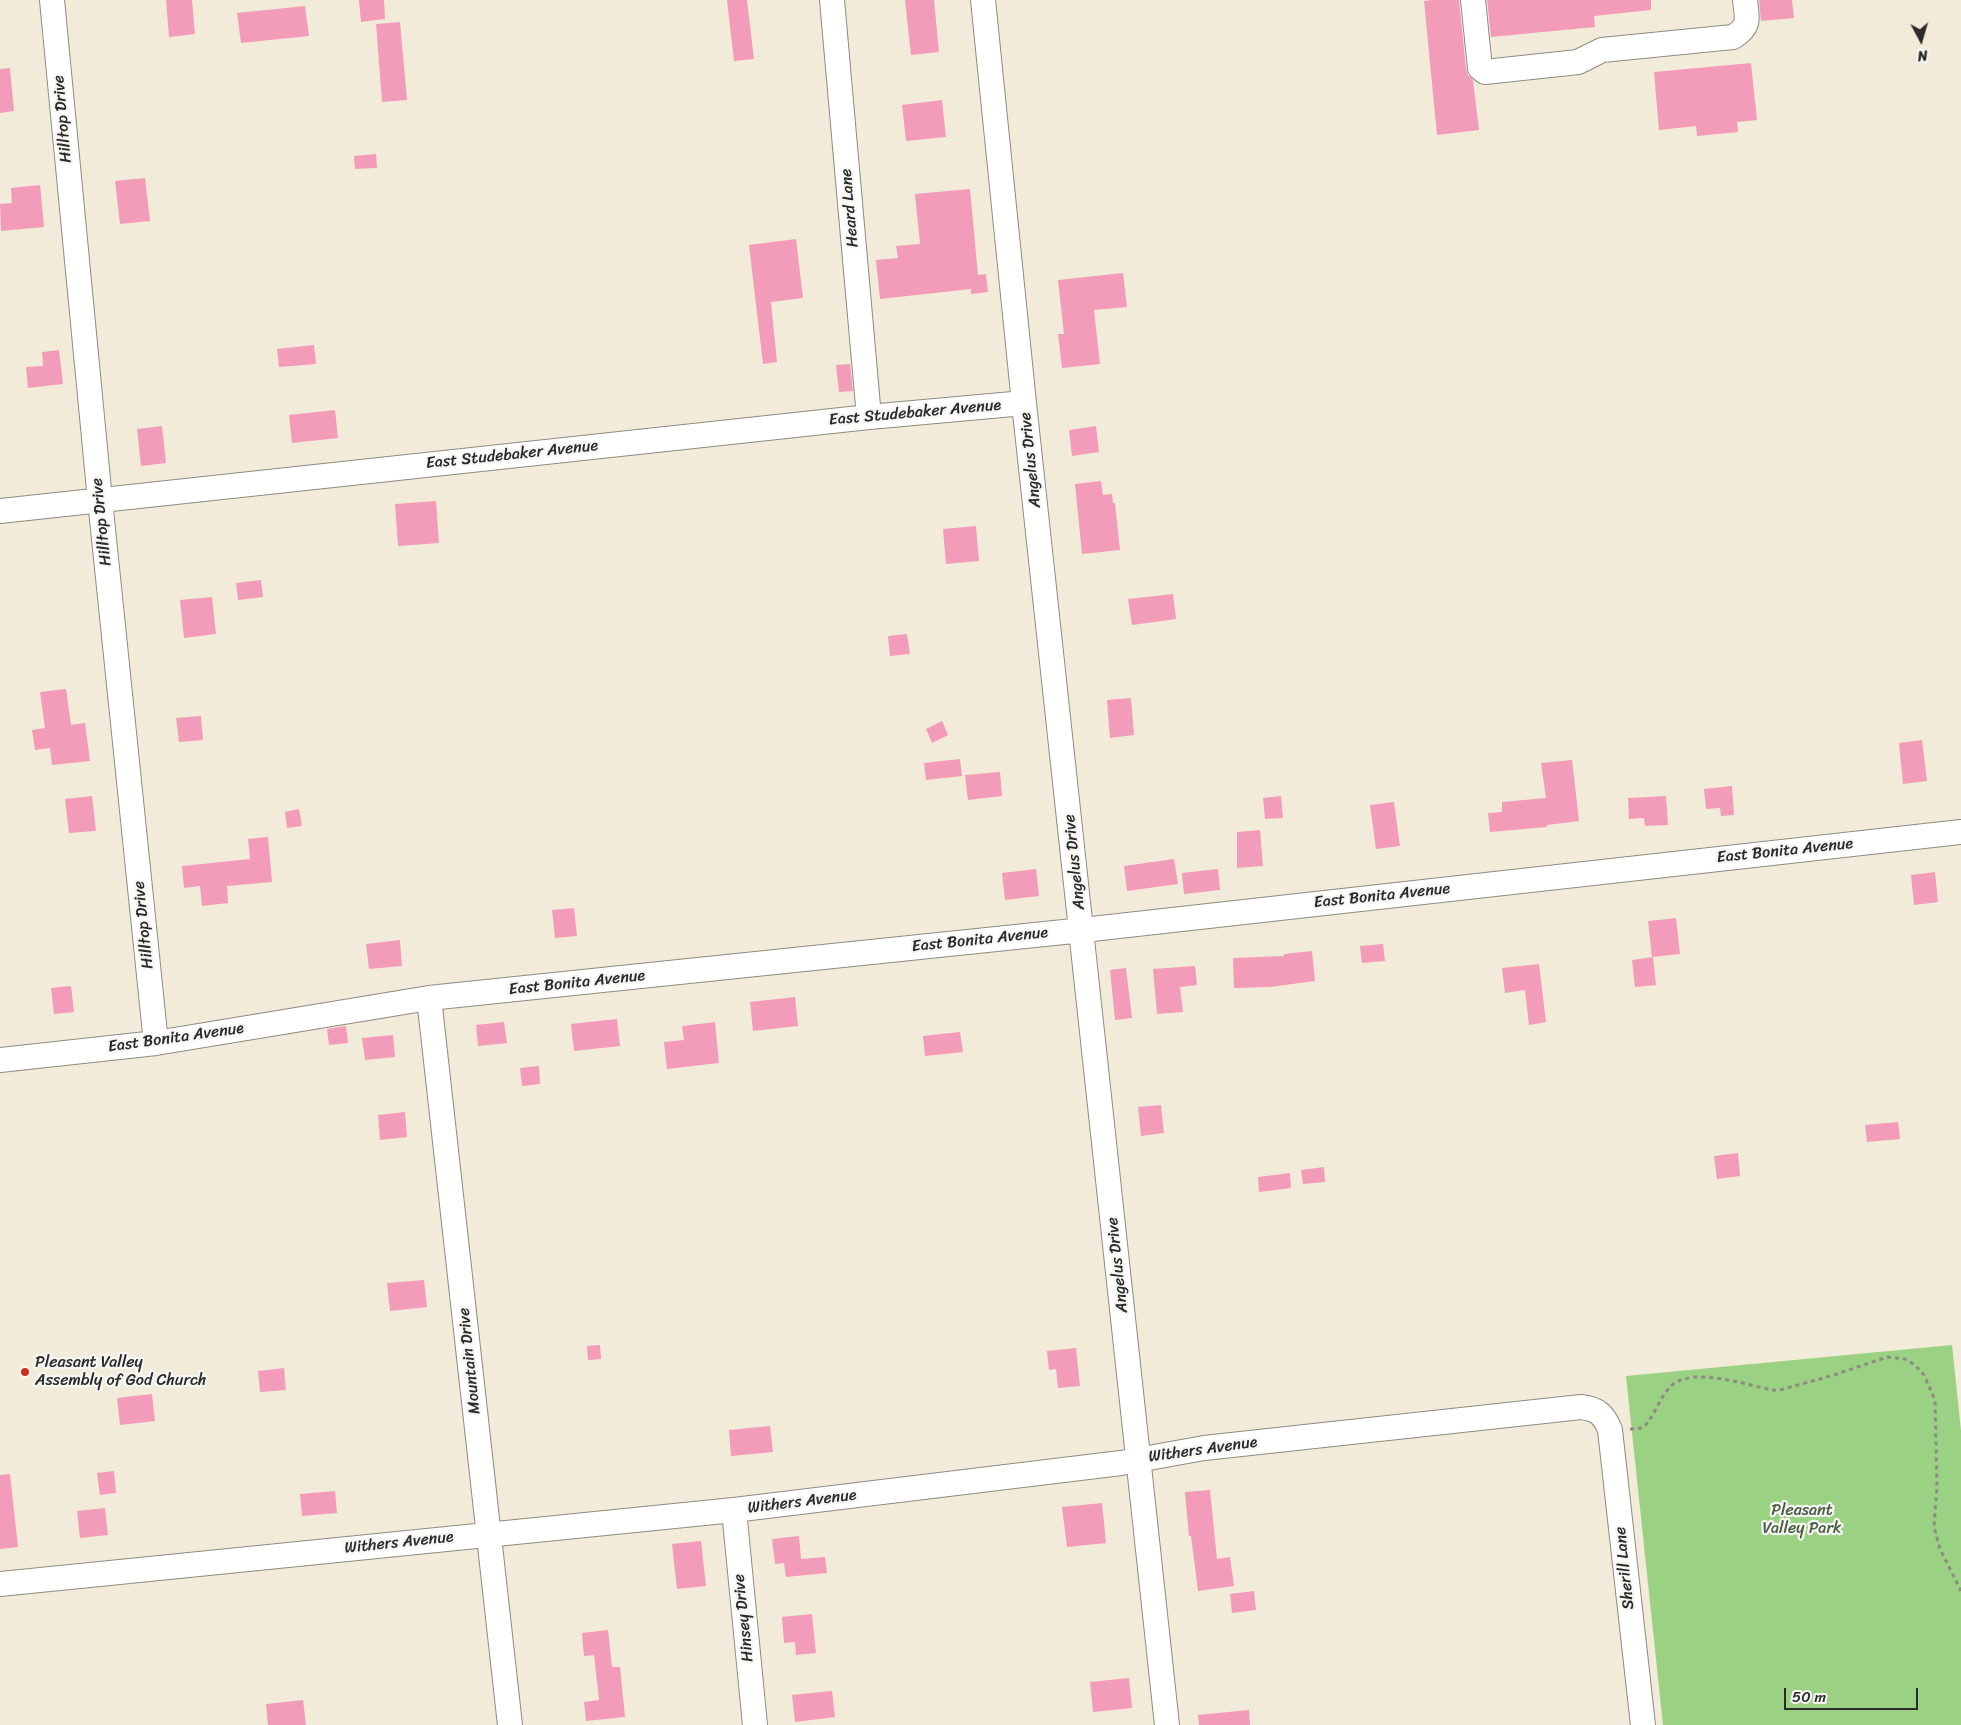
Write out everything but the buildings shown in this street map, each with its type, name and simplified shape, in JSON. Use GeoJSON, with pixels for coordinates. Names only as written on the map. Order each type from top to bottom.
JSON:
{"type":"FeatureCollection","features":[{"type":"Feature","properties":{"kind":"street","name":"Hilltop Drive"},"geometry":{"type":"LineString","coordinates":[[52,0],[100,500],[156,1043]]}},
{"type":"Feature","properties":{"kind":"street","name":"Heard Lane"},"geometry":{"type":"LineString","coordinates":[[832,0],[869,417]]}},
{"type":"Feature","properties":{"kind":"street","name":"Angelus Drive"},"geometry":{"type":"LineString","coordinates":[[983,0],[1024,403],[1083,930],[1167,1725]]}},
{"type":"Feature","properties":{"kind":"street"},"geometry":{"type":"LineString","coordinates":[[1473,0],[1480,68],[1485,72],[1578,62],[1602,50],[1733,36],[1743,30],[1747,20],[1745,0]]}},
{"type":"Feature","properties":{"kind":"street","name":"East Studebaker Avenue"},"geometry":{"type":"LineString","coordinates":[[0,511],[869,417],[1024,403]]}},
{"type":"Feature","properties":{"kind":"street","name":"East Bonita Avenue"},"geometry":{"type":"LineString","coordinates":[[0,1060],[156,1043],[430,998],[1083,930],[1961,832]]}},
{"type":"Feature","properties":{"kind":"street","name":"Mountain Drive"},"geometry":{"type":"LineString","coordinates":[[430,998],[510,1725]]}},
{"type":"Feature","properties":{"kind":"street","name":"Withers Avenue"},"geometry":{"type":"LineString","coordinates":[[0,1584],[734,1510],[1139,1460],[1204,1448],[1571,1408],[1593,1408],[1601,1413]]}},
{"type":"Feature","properties":{"kind":"street","name":"Sherill Lane"},"geometry":{"type":"LineString","coordinates":[[1601,1413],[1610,1430],[1643,1725]]}},
{"type":"Feature","properties":{"kind":"street","name":"Hinsey Drive"},"geometry":{"type":"LineString","coordinates":[[734,1510],[755,1725]]}},
{"type":"Feature","properties":{"kind":"path"},"geometry":{"type":"LineString","coordinates":[[1629,1429],[1643,1428],[1672,1385],[1688,1378],[1718,1378],[1780,1390],[1834,1375],[1879,1359],[1895,1357],[1906,1359],[1924,1375],[1935,1400],[1937,1486],[1934,1527],[1940,1549],[1961,1591]]}},
{"type":"Feature","properties":{"kind":"green space","name":"Pleasant Valley Park"},"geometry":{"type":"Polygon","coordinates":[[[1952,1345],[1961,1431],[1961,1725],[1663,1725],[1626,1376],[1952,1345]]]}},
{"type":"Feature","properties":{"kind":"place","name":"Pleasant Valley Assembly of God Church"},"geometry":{"type":"Point","coordinates":[25,1372]}}]}
